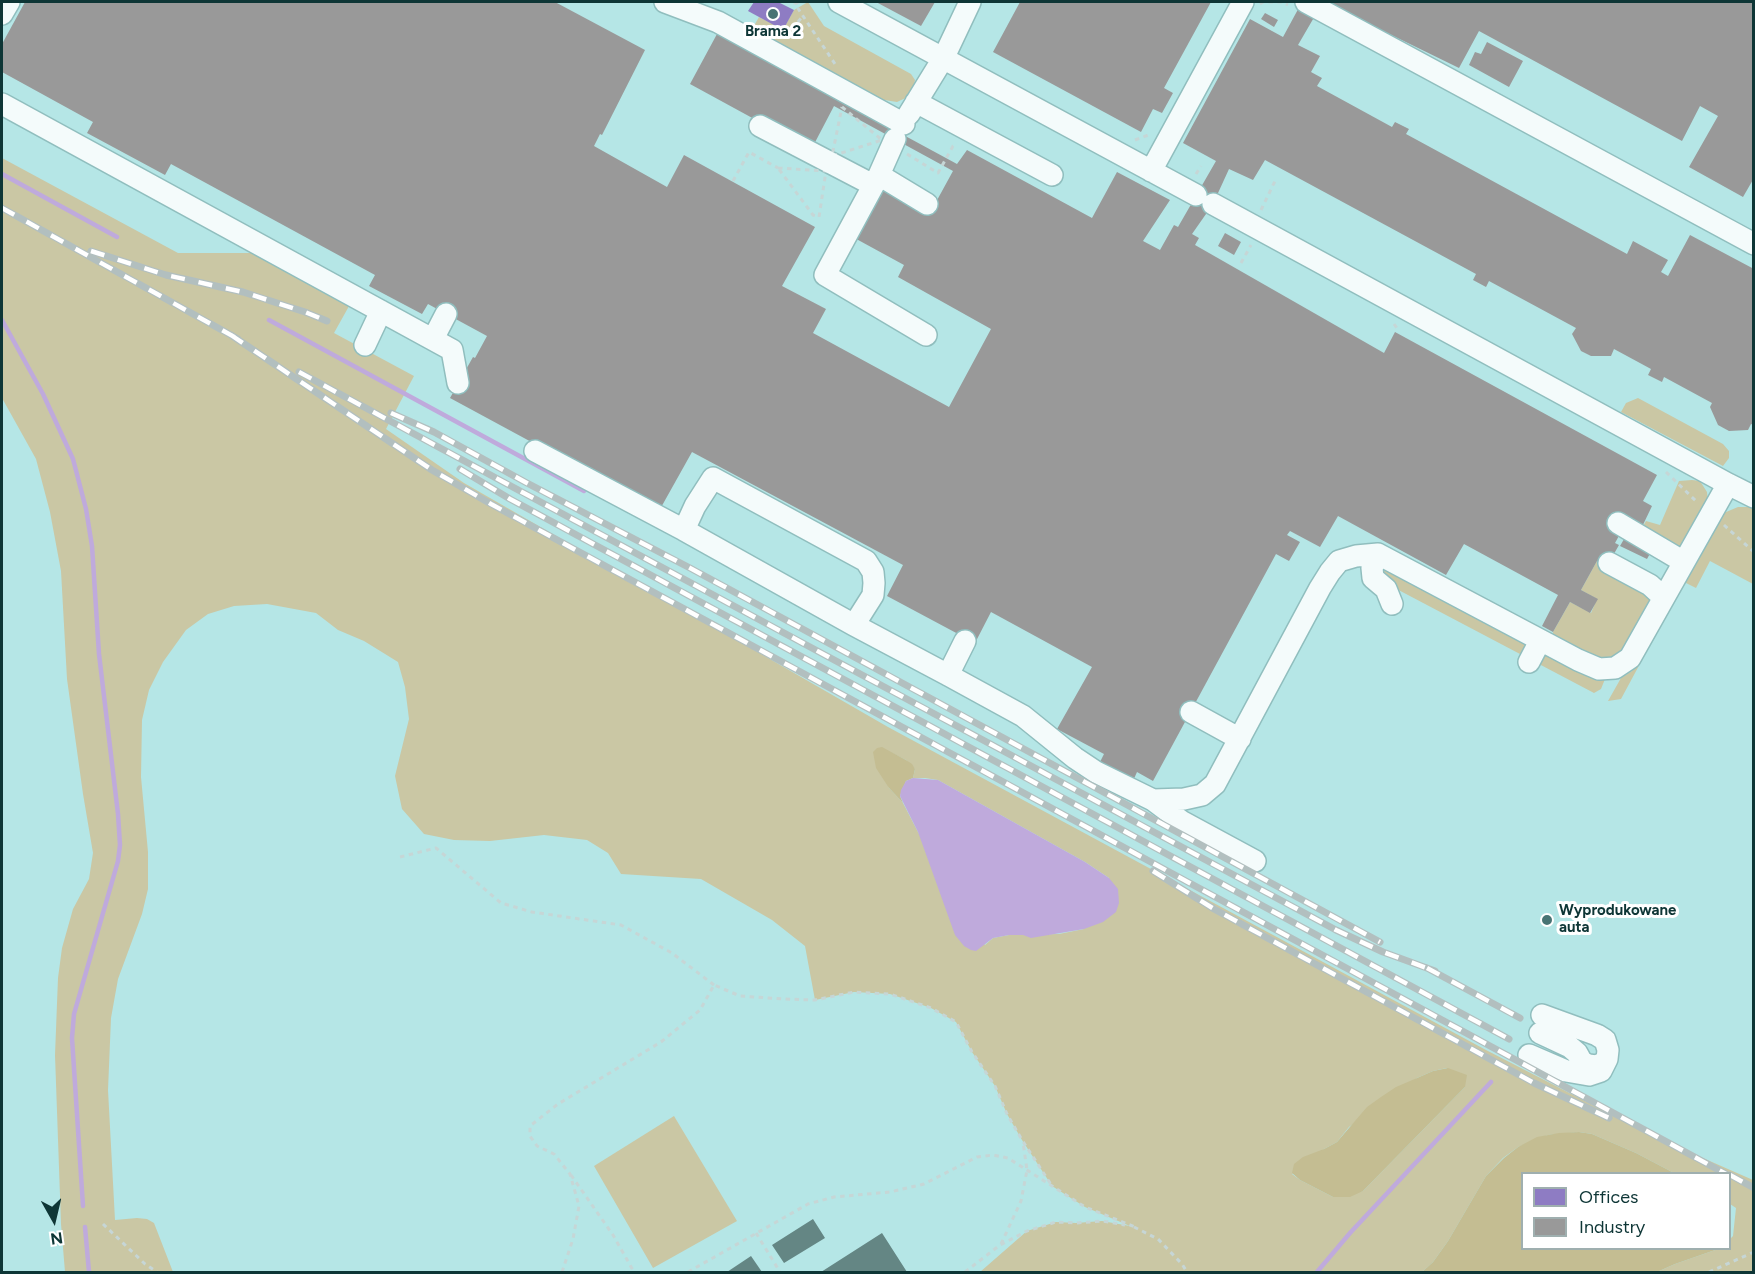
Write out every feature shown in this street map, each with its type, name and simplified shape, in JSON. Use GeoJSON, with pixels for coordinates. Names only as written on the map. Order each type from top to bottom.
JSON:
{"type":"FeatureCollection","features":[{"type":"Feature","properties":{"kind":"lane"},"geometry":{"type":"LineString","coordinates":[[2,14],[9,2]]}},
{"type":"Feature","properties":{"kind":"lane"},"geometry":{"type":"LineString","coordinates":[[665,2],[718,22],[896,137]]}},
{"type":"Feature","properties":{"kind":"lane"},"geometry":{"type":"LineString","coordinates":[[839,2],[1754,497]]}},
{"type":"Feature","properties":{"kind":"lane"},"geometry":{"type":"LineString","coordinates":[[926,334],[825,275],[876,180],[896,137],[944,57],[969,2]]}},
{"type":"Feature","properties":{"kind":"lane"},"geometry":{"type":"LineString","coordinates":[[1306,2],[1754,244]]}},
{"type":"Feature","properties":{"kind":"lane"},"geometry":{"type":"LineString","coordinates":[[1151,171],[1248,5]]}},
{"type":"Feature","properties":{"kind":"lane"},"geometry":{"type":"LineString","coordinates":[[916,102],[1052,175]]}},
{"type":"Feature","properties":{"kind":"lane"},"geometry":{"type":"LineString","coordinates":[[2,104],[452,350],[458,383]]}},
{"type":"Feature","properties":{"kind":"lane"},"geometry":{"type":"LineString","coordinates":[[760,126],[927,204]]}},
{"type":"Feature","properties":{"kind":"lane"},"geometry":{"type":"LineString","coordinates":[[364,345],[381,311]]}},
{"type":"Feature","properties":{"kind":"lane"},"geometry":{"type":"LineString","coordinates":[[433,339],[446,314]]}},
{"type":"Feature","properties":{"kind":"lane"},"geometry":{"type":"LineString","coordinates":[[535,451],[1023,716],[1096,772],[1153,800],[1181,821],[1254,861]]}},
{"type":"Feature","properties":{"kind":"lane"},"geometry":{"type":"LineString","coordinates":[[684,530],[695,506],[713,478],[866,561],[873,572],[873,595],[854,625]]}},
{"type":"Feature","properties":{"kind":"lane"},"geometry":{"type":"LineString","coordinates":[[1153,800],[1184,799],[1202,795],[1215,784],[1330,572],[1339,561],[1356,556],[1378,554],[1578,660],[1599,669],[1615,668],[1630,658],[1728,484]]}},
{"type":"Feature","properties":{"kind":"lane"},"geometry":{"type":"LineString","coordinates":[[1618,523],[1684,562]]}},
{"type":"Feature","properties":{"kind":"lane"},"geometry":{"type":"LineString","coordinates":[[1378,554],[1372,568],[1373,578],[1386,589],[1392,604]]}},
{"type":"Feature","properties":{"kind":"lane"},"geometry":{"type":"LineString","coordinates":[[1609,563],[1650,585],[1663,597]]}},
{"type":"Feature","properties":{"kind":"lane"},"geometry":{"type":"LineString","coordinates":[[1529,662],[1540,640]]}},
{"type":"Feature","properties":{"kind":"lane"},"geometry":{"type":"LineString","coordinates":[[948,675],[965,641]]}},
{"type":"Feature","properties":{"kind":"lane"},"geometry":{"type":"LineString","coordinates":[[1191,712],[1240,739]]}},
{"type":"Feature","properties":{"kind":"lane"},"geometry":{"type":"LineString","coordinates":[[1529,1055],[1579,1075],[1601,1071],[1607,1059],[1596,1066],[1582,1062],[1578,1053],[1541,1024]]}},
{"type":"Feature","properties":{"kind":"path"},"geometry":{"type":"LineString","coordinates":[[799,2],[795,4],[840,71]]}},
{"type":"Feature","properties":{"kind":"path"},"geometry":{"type":"LineString","coordinates":[[1248,5],[1282,2]]}},
{"type":"Feature","properties":{"kind":"path"},"geometry":{"type":"LineString","coordinates":[[771,30],[779,34],[790,31],[803,16]]}},
{"type":"Feature","properties":{"kind":"path"},"geometry":{"type":"LineString","coordinates":[[896,137],[832,156],[842,107],[896,137],[938,173],[953,146]]}},
{"type":"Feature","properties":{"kind":"path"},"geometry":{"type":"LineString","coordinates":[[733,181],[749,152],[777,168],[813,215],[819,217],[826,171],[777,168]]}},
{"type":"Feature","properties":{"kind":"path"},"geometry":{"type":"LineString","coordinates":[[1258,216],[1276,179]]}},
{"type":"Feature","properties":{"kind":"path"},"geometry":{"type":"LineString","coordinates":[[400,857],[436,848],[501,903],[532,912],[621,925],[672,953],[714,985],[740,996],[815,1000],[854,992],[890,994],[931,1008],[956,1022],[972,1052],[995,1086],[1007,1114],[1052,1186]]}},
{"type":"Feature","properties":{"kind":"path"},"geometry":{"type":"LineString","coordinates":[[634,1272],[588,1197],[554,1154],[537,1146],[530,1136],[530,1126],[558,1104],[661,1042],[700,1010],[714,985]]}},
{"type":"Feature","properties":{"kind":"path"},"geometry":{"type":"LineString","coordinates":[[1000,1245],[1022,1201],[1027,1170],[1023,1140]]}},
{"type":"Feature","properties":{"kind":"path"},"geometry":{"type":"LineString","coordinates":[[688,1272],[808,1204],[834,1197],[890,1192],[924,1184],[977,1157],[993,1155],[1008,1158],[1085,1207],[1158,1239],[1187,1272]]}},
{"type":"Feature","properties":{"kind":"path"},"geometry":{"type":"LineString","coordinates":[[562,1272],[573,1239],[579,1206],[570,1174]]}},
{"type":"Feature","properties":{"kind":"path"},"geometry":{"type":"LineString","coordinates":[[965,1272],[1000,1245],[1027,1231],[1056,1222],[1102,1221],[1135,1227]]}},
{"type":"Feature","properties":{"kind":"path"},"geometry":{"type":"LineString","coordinates":[[103,1224],[145,1264],[157,1272]]}},
{"type":"Feature","properties":{"kind":"path"},"geometry":{"type":"LineString","coordinates":[[756,1233],[780,1272]]}},
{"type":"Feature","properties":{"kind":"path"},"geometry":{"type":"LineString","coordinates":[[1709,1272],[1754,1252]]}},
{"type":"Feature","properties":{"kind":"shaded area"},"geometry":{"type":"Polygon","coordinates":[[[808,2],[824,26],[911,74],[915,80],[912,95],[897,102],[878,99],[751,31],[759,17],[783,29],[794,10],[808,2]]]}},
{"type":"Feature","properties":{"kind":"shaded area"},"geometry":{"type":"Polygon","coordinates":[[[2,158],[178,253],[282,253],[358,290],[334,333],[414,376],[386,429],[464,483],[888,727],[1486,1050],[1655,1137],[1753,1180],[1753,1272],[1657,1272],[1715,1250],[1731,1250],[1736,1208],[1731,1205],[1731,1172],[1672,1172],[1592,1134],[1579,1132],[1548,1135],[1518,1147],[1503,1158],[1486,1176],[1448,1241],[1433,1262],[1422,1272],[980,1272],[1027,1231],[1056,1222],[1102,1221],[1130,1226],[1085,1207],[1052,1186],[1022,1140],[995,1086],[972,1052],[956,1022],[931,1008],[890,994],[854,992],[815,1000],[805,946],[772,920],[701,879],[621,874],[608,853],[587,840],[544,835],[490,841],[454,840],[424,834],[402,809],[395,776],[409,719],[405,687],[398,662],[364,641],[338,630],[316,613],[267,604],[234,606],[208,614],[186,630],[163,662],[149,690],[142,720],[141,777],[148,852],[148,889],[142,914],[118,979],[111,1018],[108,1090],[115,1220],[137,1218],[147,1219],[154,1223],[173,1272],[65,1272],[55,1055],[58,978],[62,948],[73,909],[89,879],[93,853],[67,679],[61,571],[50,512],[36,459],[2,398],[2,158]],[[877,748],[889,788],[903,803],[985,945],[993,938],[1009,935],[1059,934],[1084,929],[1109,878],[1085,862],[938,780],[913,778],[915,769],[906,760],[882,748],[877,748]],[[1447,1068],[1417,1078],[1349,1127],[1337,1142],[1324,1149],[1292,1174],[1333,1197],[1363,1191],[1465,1087],[1447,1068]]]}},
{"type":"Feature","properties":{"kind":"shaded area"},"geometry":{"type":"Polygon","coordinates":[[[1638,398],[1723,444],[1729,451],[1729,458],[1723,466],[1621,412],[1626,403],[1638,398]]]}},
{"type":"Feature","properties":{"kind":"shaded area"},"geometry":{"type":"Polygon","coordinates":[[[1679,481],[1700,481],[1707,492],[1708,503],[1688,543],[1670,546],[1641,530],[1646,521],[1660,525],[1679,481]]]}},
{"type":"Feature","properties":{"kind":"shaded area"},"geometry":{"type":"Polygon","coordinates":[[[1738,507],[1753,509],[1753,584],[1710,561],[1696,588],[1684,582],[1621,699],[1608,701],[1621,678],[1632,671],[1719,515],[1738,507]]]}},
{"type":"Feature","properties":{"kind":"shaded area"},"geometry":{"type":"Polygon","coordinates":[[[1597,561],[1653,597],[1633,645],[1611,660],[1578,655],[1554,642],[1553,632],[1570,602],[1591,613],[1597,599],[1581,590],[1597,561]]]}},
{"type":"Feature","properties":{"kind":"shaded area"},"geometry":{"type":"Polygon","coordinates":[[[1387,568],[1605,679],[1601,689],[1594,693],[1389,585],[1382,570],[1387,568]]]}},
{"type":"Feature","properties":{"kind":"shaded area"},"geometry":{"type":"Polygon","coordinates":[[[882,747],[912,764],[915,769],[913,778],[906,781],[900,796],[903,803],[889,788],[876,768],[873,752],[882,747]]]}},
{"type":"Feature","properties":{"kind":"shaded area"},"geometry":{"type":"Polygon","coordinates":[[[913,778],[938,780],[1085,862],[1109,878],[1118,889],[1119,903],[1116,912],[1103,922],[1084,929],[1031,938],[1023,935],[1009,935],[993,938],[976,951],[964,946],[955,935],[918,832],[900,796],[906,781],[913,778]]]}},
{"type":"Feature","properties":{"kind":"shaded area"},"geometry":{"type":"Polygon","coordinates":[[[1448,1068],[1467,1075],[1465,1087],[1363,1191],[1350,1197],[1333,1197],[1300,1180],[1292,1173],[1294,1164],[1303,1157],[1337,1142],[1367,1107],[1381,1097],[1396,1087],[1433,1071],[1448,1068]]]}},
{"type":"Feature","properties":{"kind":"shaded area"},"geometry":{"type":"Polygon","coordinates":[[[674,1116],[737,1221],[653,1268],[594,1166],[674,1116]]]}},
{"type":"Feature","properties":{"kind":"shaded area"},"geometry":{"type":"Polygon","coordinates":[[[1559,1133],[1592,1134],[1672,1172],[1521,1172],[1521,1250],[1715,1250],[1657,1272],[1422,1272],[1433,1262],[1448,1241],[1486,1176],[1518,1147],[1537,1137],[1559,1133]]]}},
{"type":"Feature","properties":{"kind":"building: Offices","name":"Brama 2"},"geometry":{"type":"Polygon","coordinates":[[[754,2],[778,2],[794,10],[783,30],[748,11],[754,2]]]}},
{"type":"Feature","properties":{"kind":"building: Industry"},"geometry":{"type":"Polygon","coordinates":[[[25,2],[555,2],[645,50],[602,135],[600,134],[594,146],[667,187],[684,155],[815,227],[782,286],[826,309],[813,333],[949,407],[991,329],[898,277],[904,265],[849,235],[878,182],[930,213],[953,171],[834,106],[811,150],[690,84],[717,34],[957,164],[967,150],[1092,218],[1117,172],[1170,200],[1143,241],[1160,250],[1174,225],[1178,227],[1216,161],[1183,143],[1250,19],[1283,37],[1302,2],[1323,2],[1298,45],[1320,56],[1311,72],[1322,78],[1317,86],[1392,127],[1395,122],[1409,129],[1406,134],[1627,254],[1633,241],[1668,260],[1661,272],[1668,276],[1690,235],[1754,269],[1754,425],[1751,424],[1748,430],[1729,431],[1718,425],[1710,407],[1712,403],[1664,377],[1662,382],[1648,375],[1651,369],[1614,349],[1611,356],[1591,356],[1581,351],[1572,334],[1576,328],[1489,281],[1486,287],[1473,280],[1476,274],[1265,160],[1253,180],[1229,169],[1213,204],[1192,234],[1199,238],[1195,245],[1384,353],[1395,332],[1657,475],[1643,501],[1652,506],[1641,529],[1620,534],[1615,543],[1619,545],[1607,566],[1597,561],[1581,590],[1598,599],[1590,613],[1570,602],[1553,632],[1542,626],[1558,595],[1464,544],[1446,575],[1338,516],[1320,547],[1290,531],[1287,535],[1300,542],[1289,561],[1276,554],[1153,781],[1137,772],[1133,781],[1100,762],[1104,754],[1057,729],[1092,667],[991,612],[975,643],[887,596],[903,565],[692,452],[659,511],[450,398],[487,336],[428,304],[422,314],[369,286],[375,275],[171,164],[165,175],[87,133],[93,122],[2,72],[2,44],[25,2]]]}},
{"type":"Feature","properties":{"kind":"building: Industry"},"geometry":{"type":"Polygon","coordinates":[[[876,2],[935,2],[921,26],[876,2]]]}},
{"type":"Feature","properties":{"kind":"building: Industry"},"geometry":{"type":"Polygon","coordinates":[[[1020,2],[1211,2],[1164,88],[1173,93],[1162,113],[1153,109],[1141,132],[993,52],[1020,2]]]}},
{"type":"Feature","properties":{"kind":"building: Industry"},"geometry":{"type":"Polygon","coordinates":[[[1327,2],[1754,2],[1754,178],[1743,197],[1689,167],[1718,116],[1700,106],[1682,141],[1479,31],[1459,68],[1327,2]]]}},
{"type":"Feature","properties":{"kind":"building: Industry"},"geometry":{"type":"Polygon","coordinates":[[[1265,13],[1278,20],[1274,27],[1261,19],[1265,13]]]}},
{"type":"Feature","properties":{"kind":"building: Industry"},"geometry":{"type":"Polygon","coordinates":[[[1487,42],[1523,61],[1509,87],[1469,65],[1475,52],[1481,54],[1487,42]]]}},
{"type":"Feature","properties":{"kind":"building: Industry"},"geometry":{"type":"Polygon","coordinates":[[[1225,233],[1241,242],[1234,255],[1218,246],[1225,233]]]}},
{"type":"Feature","properties":{"kind":"building: Industry"},"geometry":{"type":"Polygon","coordinates":[[[1627,534],[1653,548],[1647,559],[1620,546],[1627,534]]]}},
{"type":"Feature","properties":{"kind":"building: Other"},"geometry":{"type":"Polygon","coordinates":[[[813,1219],[825,1238],[784,1263],[772,1245],[813,1219]]]}},
{"type":"Feature","properties":{"kind":"building: Other"},"geometry":{"type":"Polygon","coordinates":[[[882,1233],[907,1272],[821,1272],[882,1233]]]}},
{"type":"Feature","properties":{"kind":"building: Other"},"geometry":{"type":"Polygon","coordinates":[[[751,1256],[762,1272],[727,1272],[751,1256]]]}},
{"type":"Feature","properties":{"kind":"waterway"},"geometry":{"type":"LineString","coordinates":[[2,174],[117,237]]}},
{"type":"Feature","properties":{"kind":"waterway"},"geometry":{"type":"LineString","coordinates":[[2,320],[43,394],[73,459],[86,509],[92,546],[99,654],[118,814],[120,845],[118,861],[74,1014],[72,1038],[83,1206]]}},
{"type":"Feature","properties":{"kind":"waterway"},"geometry":{"type":"LineString","coordinates":[[269,320],[584,491]]}},
{"type":"Feature","properties":{"kind":"waterway"},"geometry":{"type":"LineString","coordinates":[[1317,1272],[1350,1233],[1491,1082]]}},
{"type":"Feature","properties":{"kind":"waterway"},"geometry":{"type":"LineString","coordinates":[[85,1227],[89,1272]]}},
{"type":"Feature","properties":{"kind":"railway"},"geometry":{"type":"LineString","coordinates":[[2,208],[238,339]]}},
{"type":"Feature","properties":{"kind":"railway"},"geometry":{"type":"LineString","coordinates":[[91,251],[166,275],[243,292],[327,321]]}},
{"type":"Feature","properties":{"kind":"railway"},"geometry":{"type":"LineString","coordinates":[[231,335],[432,470],[491,504],[1722,1172]]}},
{"type":"Feature","properties":{"kind":"railway"},"geometry":{"type":"LineString","coordinates":[[299,372],[1336,930],[1383,952],[1435,971]]}},
{"type":"Feature","properties":{"kind":"railway"},"geometry":{"type":"LineString","coordinates":[[391,413],[434,432],[690,568],[1380,942]]}},
{"type":"Feature","properties":{"kind":"railway"},"geometry":{"type":"LineString","coordinates":[[460,469],[510,499],[1509,1039]]}},
{"type":"Feature","properties":{"kind":"railway"},"geometry":{"type":"LineString","coordinates":[[1153,871],[1214,909],[1534,1083],[1609,1118]]}},
{"type":"Feature","properties":{"kind":"railway"},"geometry":{"type":"LineString","coordinates":[[1427,968],[1520,1018]]}},
{"type":"Feature","properties":{"kind":"railway"},"geometry":{"type":"LineString","coordinates":[[1731,1176],[1754,1188]]}},
{"type":"Feature","properties":{"kind":"place","name":"Brama 2"},"geometry":{"type":"Point","coordinates":[773,14]}},
{"type":"Feature","properties":{"kind":"place","name":"Wyprodukowane auta"},"geometry":{"type":"Point","coordinates":[1547,920]}}]}
